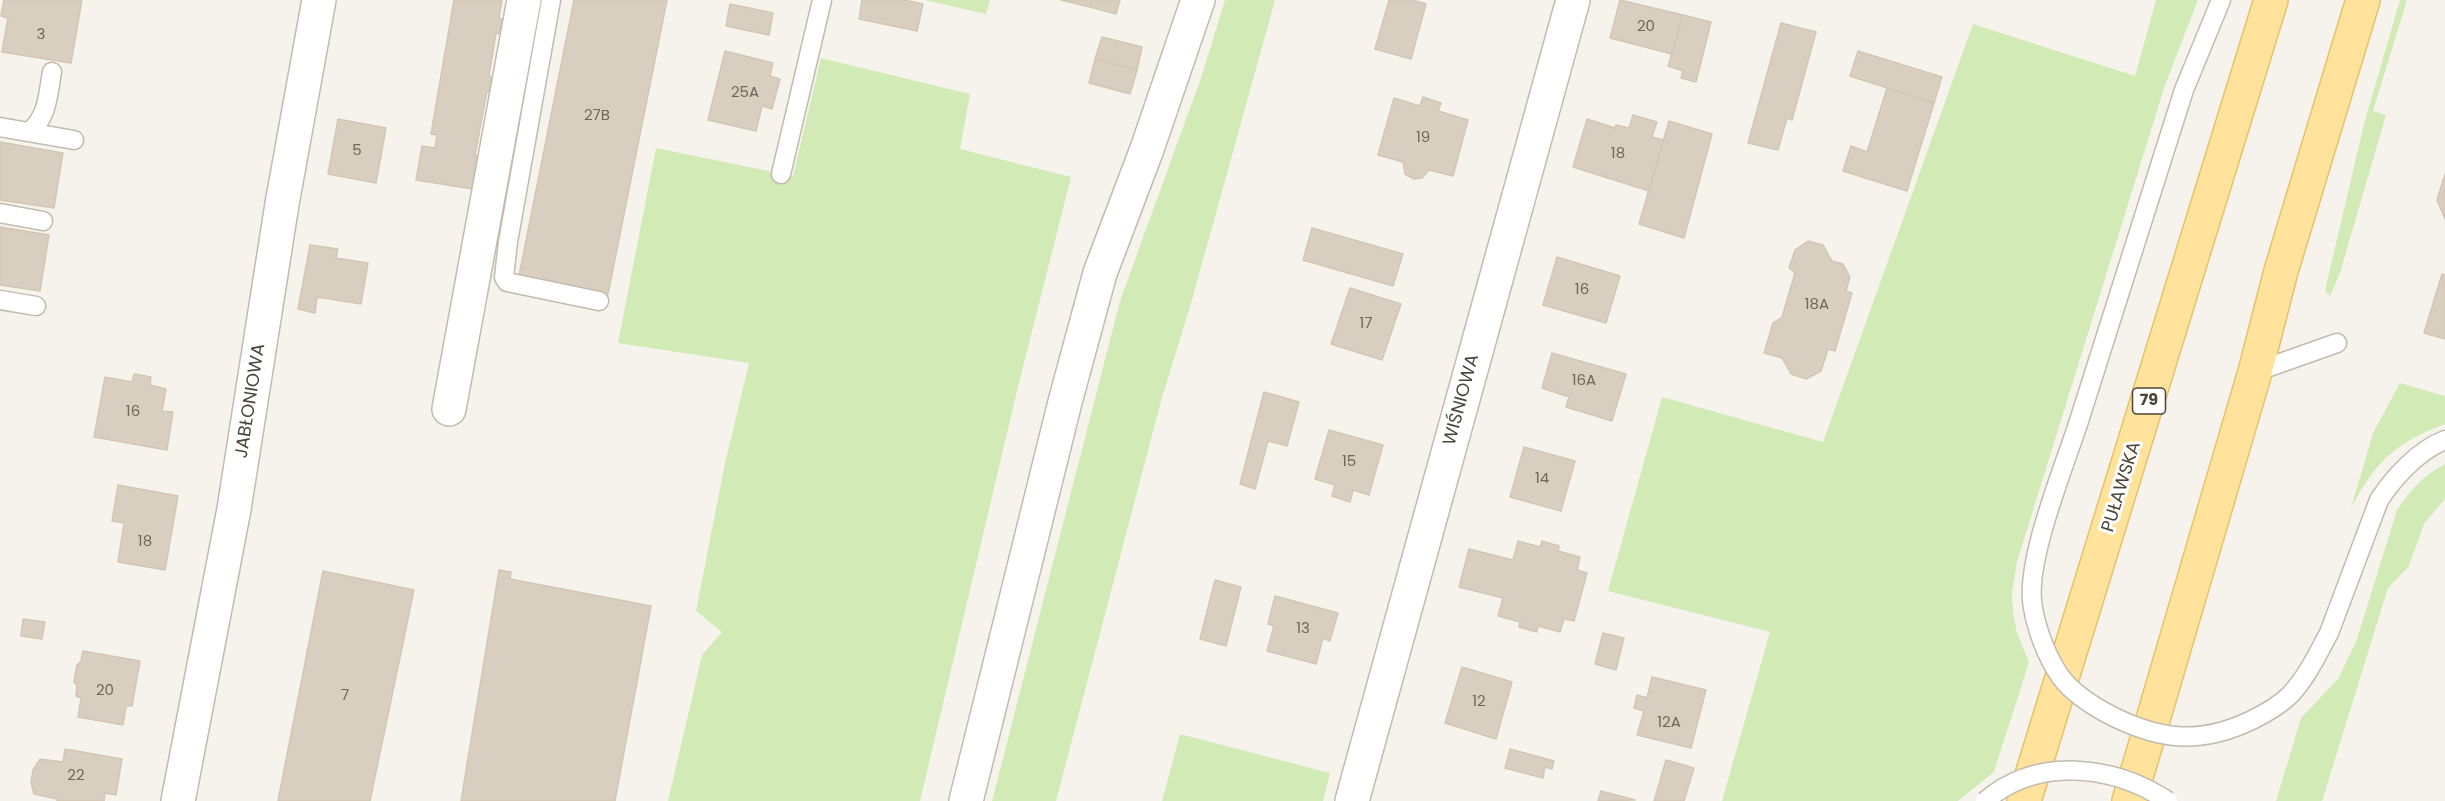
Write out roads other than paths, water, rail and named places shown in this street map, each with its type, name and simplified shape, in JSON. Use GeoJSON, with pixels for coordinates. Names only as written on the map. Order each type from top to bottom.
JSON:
{"type":"FeatureCollection","features":[{"type":"Feature","properties":{"kind":"main road","name":"PUŁAWSKA"},"geometry":{"type":"LineString","coordinates":[[2024,801],[2271,0]]}},
{"type":"Feature","properties":{"kind":"main road"},"geometry":{"type":"LineString","coordinates":[[2129,801],[2255,372],[2281,271],[2363,0]]}},
{"type":"Feature","properties":{"kind":"street","name":"JABŁONIOWA"},"geometry":{"type":"LineString","coordinates":[[178,801],[234,509],[282,204],[318,0]]}},
{"type":"Feature","properties":{"kind":"street"},"geometry":{"type":"LineString","coordinates":[[449,409],[524,0]]}},
{"type":"Feature","properties":{"kind":"street"},"geometry":{"type":"LineString","coordinates":[[966,801],[1065,402],[1100,273],[1147,149],[1198,0]]}},
{"type":"Feature","properties":{"kind":"street","name":"WIŚNIOWA"},"geometry":{"type":"LineString","coordinates":[[1352,801],[1573,0]]}},
{"type":"Feature","properties":{"kind":"lane"},"geometry":{"type":"LineString","coordinates":[[551,0],[508,242],[504,277],[507,282],[599,301]]}},
{"type":"Feature","properties":{"kind":"lane"},"geometry":{"type":"LineString","coordinates":[[781,174],[822,0]]}},
{"type":"Feature","properties":{"kind":"lane"},"geometry":{"type":"LineString","coordinates":[[2221,0],[2184,90],[2040,542],[2031,583],[2033,608],[2049,656],[2061,676],[2079,695],[2139,729],[2171,737],[2204,737],[2231,730],[2268,712],[2289,696],[2304,678],[2329,633],[2379,500],[2412,462],[2445,440]]}},
{"type":"Feature","properties":{"kind":"lane"},"geometry":{"type":"LineString","coordinates":[[29,132],[44,117],[52,72]]}},
{"type":"Feature","properties":{"kind":"lane"},"geometry":{"type":"LineString","coordinates":[[0,127],[74,140]]}},
{"type":"Feature","properties":{"kind":"lane"},"geometry":{"type":"LineString","coordinates":[[0,213],[43,221]]}},
{"type":"Feature","properties":{"kind":"lane"},"geometry":{"type":"LineString","coordinates":[[0,300],[36,306]]}},
{"type":"Feature","properties":{"kind":"lane"},"geometry":{"type":"LineString","coordinates":[[2255,372],[2337,343]]}},
{"type":"Feature","properties":{"kind":"lane"},"geometry":{"type":"LineString","coordinates":[[1985,801],[2000,788],[2028,776],[2058,770],[2088,771],[2121,777],[2152,790],[2168,801]]}}]}
